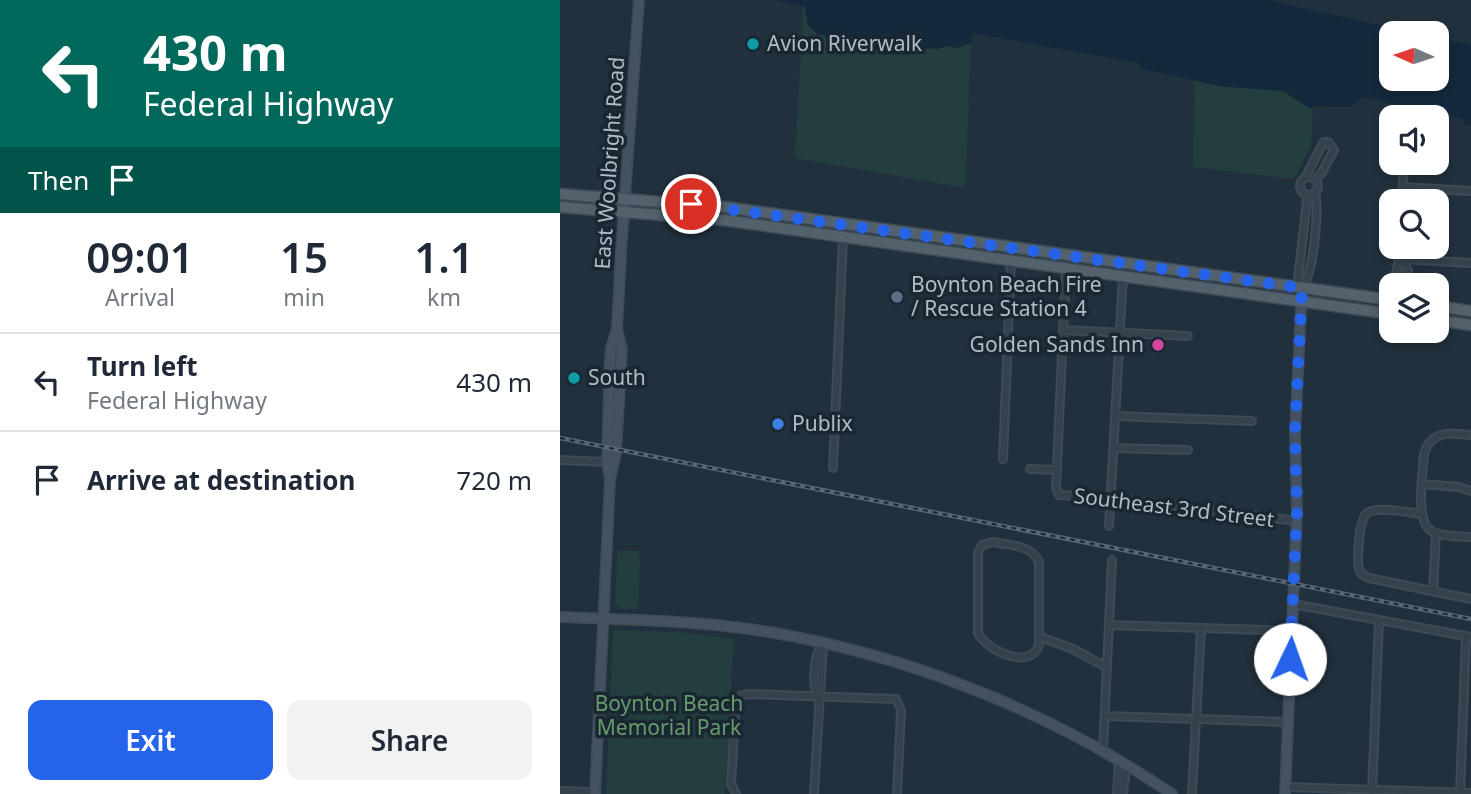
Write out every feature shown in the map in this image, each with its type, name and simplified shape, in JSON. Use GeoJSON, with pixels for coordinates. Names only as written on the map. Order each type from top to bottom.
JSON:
{"type":"FeatureCollection","features":[{"type":"Feature","properties":{"kind":"main road"},"geometry":{"type":"LineString","coordinates":[[560,194],[713,206],[1379,298]]}},
{"type":"Feature","properties":{"kind":"main road"},"geometry":{"type":"LineString","coordinates":[[560,207],[723,220],[1379,311]]}},
{"type":"Feature","properties":{"kind":"main road"},"geometry":{"type":"LineString","coordinates":[[838,236],[845,224]]}},
{"type":"Feature","properties":{"kind":"main road"},"geometry":{"type":"LineString","coordinates":[[838,236],[858,226]]}},
{"type":"Feature","properties":{"kind":"main road"},"geometry":{"type":"LineString","coordinates":[[1111,275],[1121,263]]}},
{"type":"Feature","properties":{"kind":"main road"},"geometry":{"type":"LineString","coordinates":[[1123,276],[1133,268],[1174,274],[1189,271]]}},
{"type":"Feature","properties":{"kind":"main road"},"geometry":{"type":"LineString","coordinates":[[1449,308],[1471,311]]}},
{"type":"Feature","properties":{"kind":"main road"},"geometry":{"type":"LineString","coordinates":[[1449,322],[1471,325]]}},
{"type":"Feature","properties":{"kind":"street","name":"East Woolbright Road"},"geometry":{"type":"LineString","coordinates":[[595,793],[610,480],[607,461],[611,348],[617,329],[639,0]]}},
{"type":"Feature","properties":{"kind":"street"},"geometry":{"type":"LineString","coordinates":[[1302,288],[1298,279],[1307,200],[1300,187],[1324,142],[1328,142],[1334,149],[1321,174],[1314,179],[1305,178]]}},
{"type":"Feature","properties":{"kind":"street"},"geometry":{"type":"LineString","coordinates":[[1404,175],[1403,187],[1471,191]]}},
{"type":"Feature","properties":{"kind":"street"},"geometry":{"type":"LineString","coordinates":[[1314,179],[1317,184],[1312,250],[1308,281],[1302,288],[1300,301],[1295,433],[1297,521],[1285,790],[1471,793]]}},
{"type":"Feature","properties":{"kind":"street"},"geometry":{"type":"LineString","coordinates":[[1306,194],[1315,192]]}},
{"type":"Feature","properties":{"kind":"street"},"geometry":{"type":"LineString","coordinates":[[833,468],[838,236]]}},
{"type":"Feature","properties":{"kind":"street"},"geometry":{"type":"LineString","coordinates":[[1401,259],[1471,263]]}},
{"type":"Feature","properties":{"kind":"street"},"geometry":{"type":"LineString","coordinates":[[1395,273],[1401,259]]}},
{"type":"Feature","properties":{"kind":"street"},"geometry":{"type":"LineString","coordinates":[[1401,259],[1408,273]]}},
{"type":"Feature","properties":{"kind":"street"},"geometry":{"type":"LineString","coordinates":[[1003,459],[1011,260]]}},
{"type":"Feature","properties":{"kind":"street"},"geometry":{"type":"LineString","coordinates":[[1057,470],[1066,268]]}},
{"type":"Feature","properties":{"kind":"street"},"geometry":{"type":"LineString","coordinates":[[1109,526],[1123,276]]}},
{"type":"Feature","properties":{"kind":"street","name":"East Woolbright Road"},"geometry":{"type":"LineString","coordinates":[[610,480],[615,462],[622,349],[617,329]]}},
{"type":"Feature","properties":{"kind":"street"},"geometry":{"type":"LineString","coordinates":[[1063,330],[1188,336]]}},
{"type":"Feature","properties":{"kind":"street"},"geometry":{"type":"LineString","coordinates":[[1116,415],[1252,421]]}},
{"type":"Feature","properties":{"kind":"street"},"geometry":{"type":"LineString","coordinates":[[1471,435],[1444,433],[1429,442],[1424,454],[1421,513],[1426,527],[1436,533],[1471,537]]}},
{"type":"Feature","properties":{"kind":"street"},"geometry":{"type":"LineString","coordinates":[[1114,448],[1188,450]]}},
{"type":"Feature","properties":{"kind":"street"},"geometry":{"type":"LineString","coordinates":[[560,460],[607,461]]}},
{"type":"Feature","properties":{"kind":"street","name":"Southeast 3rd Street"},"geometry":{"type":"LineString","coordinates":[[1030,469],[1057,470],[1056,487],[1059,495],[1111,498],[1297,521]]}},
{"type":"Feature","properties":{"kind":"street"},"geometry":{"type":"LineString","coordinates":[[1422,484],[1459,487],[1471,491]]}},
{"type":"Feature","properties":{"kind":"street"},"geometry":{"type":"LineString","coordinates":[[1421,513],[1378,510],[1366,513],[1360,524],[1359,567],[1362,574],[1369,578],[1471,599]]}},
{"type":"Feature","properties":{"kind":"street"},"geometry":{"type":"LineString","coordinates":[[1433,591],[1436,533]]}},
{"type":"Feature","properties":{"kind":"street"},"geometry":{"type":"LineString","coordinates":[[986,543],[1028,550],[1038,558],[1040,637],[1036,653],[1030,658],[1022,659],[985,643],[979,637],[978,552],[986,543]]}},
{"type":"Feature","properties":{"kind":"street"},"geometry":{"type":"LineString","coordinates":[[1103,750],[1112,560]]}},
{"type":"Feature","properties":{"kind":"street"},"geometry":{"type":"LineString","coordinates":[[1293,604],[1469,637],[1460,793]]}},
{"type":"Feature","properties":{"kind":"street"},"geometry":{"type":"LineString","coordinates":[[560,617],[666,621],[746,629],[823,643],[895,661],[995,698],[1103,750],[1172,794]]}},
{"type":"Feature","properties":{"kind":"street"},"geometry":{"type":"LineString","coordinates":[[1372,791],[1380,621]]}},
{"type":"Feature","properties":{"kind":"street"},"geometry":{"type":"LineString","coordinates":[[1109,625],[1292,631]]}},
{"type":"Feature","properties":{"kind":"street"},"geometry":{"type":"LineString","coordinates":[[1192,794],[1201,628]]}},
{"type":"Feature","properties":{"kind":"street"},"geometry":{"type":"LineString","coordinates":[[1040,637],[1073,649],[1106,667]]}},
{"type":"Feature","properties":{"kind":"street"},"geometry":{"type":"LineString","coordinates":[[814,794],[817,652],[823,643]]}},
{"type":"Feature","properties":{"kind":"street"},"geometry":{"type":"LineString","coordinates":[[736,794],[731,784],[737,699],[747,694],[892,698],[899,702],[901,710],[897,794]]}},
{"type":"Feature","properties":{"kind":"street"},"geometry":{"type":"LineString","coordinates":[[1105,716],[1288,722]]}},
{"type":"Feature","properties":{"kind":"street"},"geometry":{"type":"LineString","coordinates":[[1117,794],[1123,762]]}},
{"type":"Feature","properties":{"kind":"street"},"geometry":{"type":"LineString","coordinates":[[1123,762],[1123,794]]}},
{"type":"Feature","properties":{"kind":"street"},"geometry":{"type":"LineString","coordinates":[[560,791],[595,793]]}},
{"type":"Feature","properties":{"kind":"green space"},"geometry":{"type":"Polygon","coordinates":[[[803,6],[808,25],[833,41],[837,38],[842,43],[900,50],[907,55],[928,48],[958,48],[971,43],[965,188],[795,158],[803,6]]]}},
{"type":"Feature","properties":{"kind":"green space"},"geometry":{"type":"Polygon","coordinates":[[[1195,80],[1220,86],[1283,91],[1313,108],[1311,145],[1296,176],[1292,179],[1193,167],[1195,80]]]}},
{"type":"Feature","properties":{"kind":"green space"},"geometry":{"type":"Polygon","coordinates":[[[618,550],[640,551],[638,609],[622,609],[615,603],[618,550]]]}},
{"type":"Feature","properties":{"kind":"green space","name":"Boynton Beach Memorial Park"},"geometry":{"type":"Polygon","coordinates":[[[613,630],[678,632],[734,639],[725,794],[606,794],[613,630]]]}},
{"type":"Feature","properties":{"kind":"water"},"geometry":{"type":"Polygon","coordinates":[[[773,0],[1267,0],[1379,25],[1379,91],[1449,91],[1449,40],[1471,45],[1471,126],[1464,124],[1464,119],[1449,116],[1449,105],[1400,105],[1363,97],[1354,103],[1354,107],[1309,108],[1283,91],[1219,86],[1140,68],[1139,63],[972,33],[971,43],[958,48],[928,48],[906,55],[900,50],[899,53],[885,55],[874,48],[848,44],[837,38],[833,41],[822,34],[818,35],[808,25],[805,6],[773,0]]]}},
{"type":"Feature","properties":{"kind":"railway"},"geometry":{"type":"LineString","coordinates":[[560,438],[1471,619]]}},
{"type":"Feature","properties":{"kind":"place","name":"Avion Riverwalk"},"geometry":{"type":"Point","coordinates":[753,44]}},
{"type":"Feature","properties":{"kind":"place","name":"Boynton Beach Fire / Rescue Station 4"},"geometry":{"type":"Point","coordinates":[897,297]}},
{"type":"Feature","properties":{"kind":"place","name":"Golden Sands Inn"},"geometry":{"type":"Point","coordinates":[1158,345]}},
{"type":"Feature","properties":{"kind":"place","name":"South"},"geometry":{"type":"Point","coordinates":[574,378]}},
{"type":"Feature","properties":{"kind":"place","name":"Publix"},"geometry":{"type":"Point","coordinates":[778,424]}},
{"type":"Feature","properties":{"kind":"route"},"geometry":{"type":"LineString","coordinates":[[691,204],[1302,288],[1295,433],[1297,511],[1290,659]]}}]}
